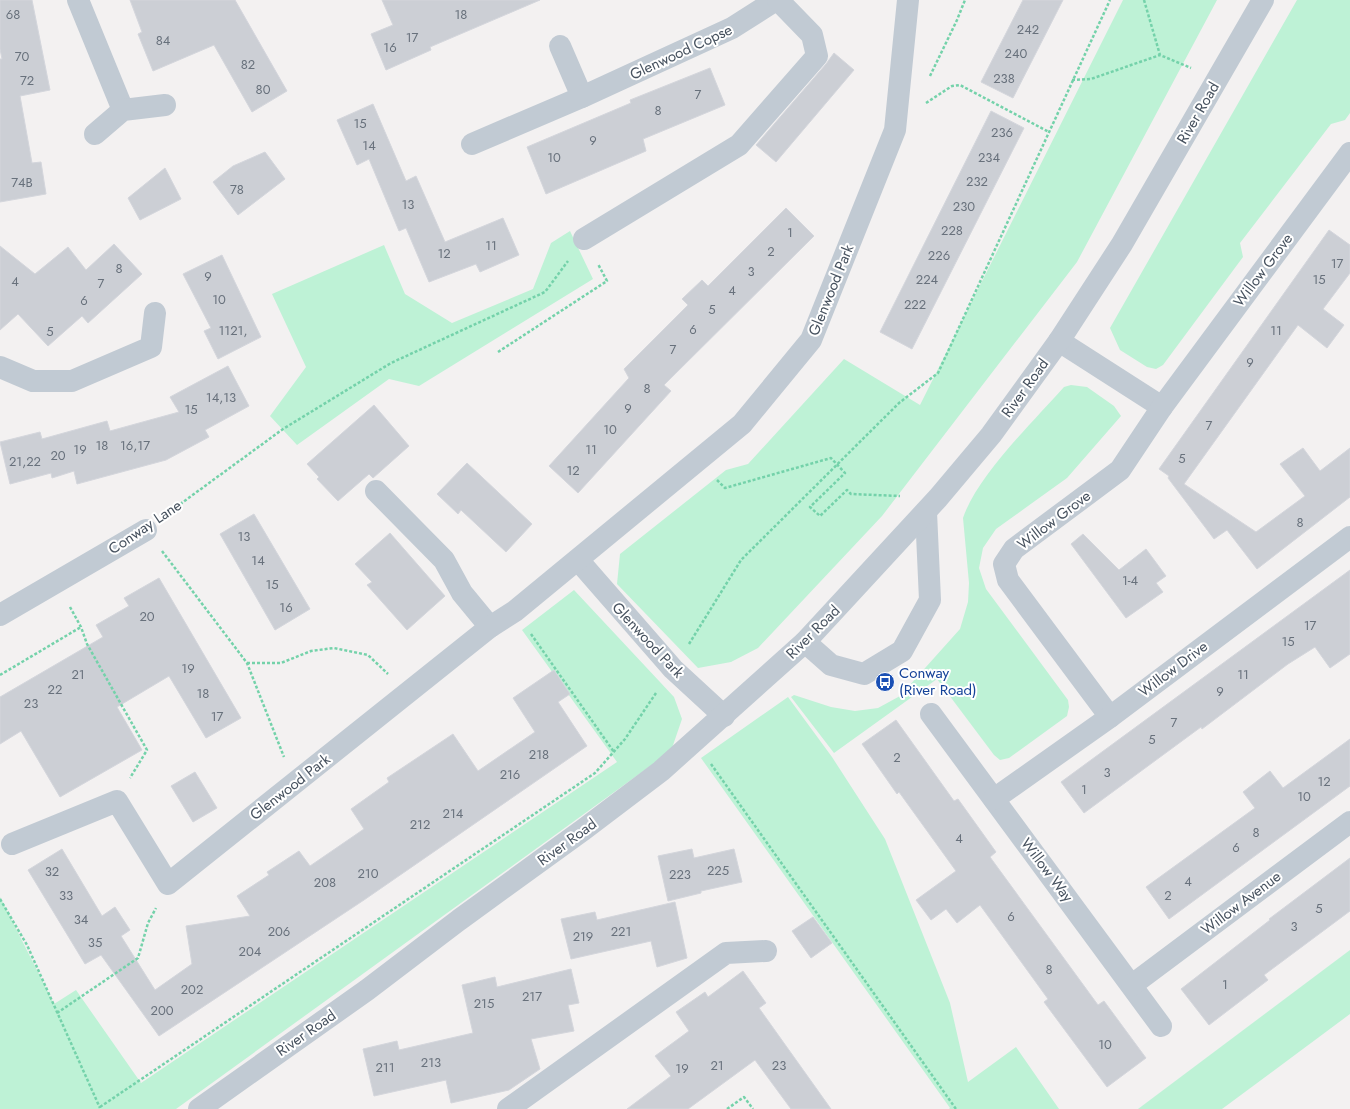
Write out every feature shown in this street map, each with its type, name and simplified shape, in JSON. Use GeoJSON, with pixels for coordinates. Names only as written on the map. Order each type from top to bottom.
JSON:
{"type":"FeatureCollection","features":[{"type":"Feature","properties":{"kind":"street"},"geometry":{"type":"LineString","coordinates":[[78,0],[123,110]]}},
{"type":"Feature","properties":{"kind":"street"},"geometry":{"type":"LineString","coordinates":[[584,239],[739,145],[817,56],[812,35],[777,0]]}},
{"type":"Feature","properties":{"kind":"street","name":"Glenwood Copse"},"geometry":{"type":"LineString","coordinates":[[472,144],[582,97],[732,28],[777,0]]}},
{"type":"Feature","properties":{"kind":"street","name":"Glenwood Park"},"geometry":{"type":"LineString","coordinates":[[168,884],[490,627],[515,611],[742,424],[811,340],[896,130],[908,0]]}},
{"type":"Feature","properties":{"kind":"street","name":"River Road"},"geometry":{"type":"LineString","coordinates":[[202,1108],[367,990],[459,920],[584,830],[661,771],[695,743],[805,642],[932,505],[991,435],[1060,341],[1122,244],[1263,0]]}},
{"type":"Feature","properties":{"kind":"street"},"geometry":{"type":"LineString","coordinates":[[560,46],[582,97]]}},
{"type":"Feature","properties":{"kind":"street"},"geometry":{"type":"LineString","coordinates":[[95,134],[123,110],[165,105]]}},
{"type":"Feature","properties":{"kind":"street","name":"Willow Grove"},"geometry":{"type":"LineString","coordinates":[[1110,717],[1008,580],[1004,564],[1014,549],[1120,470],[1162,407],[1350,153]]}},
{"type":"Feature","properties":{"kind":"street"},"geometry":{"type":"LineString","coordinates":[[0,367],[33,381],[72,381],[151,347],[155,313]]}},
{"type":"Feature","properties":{"kind":"street"},"geometry":{"type":"LineString","coordinates":[[1060,341],[1162,407]]}},
{"type":"Feature","properties":{"kind":"street"},"geometry":{"type":"LineString","coordinates":[[376,491],[444,560],[462,594],[490,627]]}},
{"type":"Feature","properties":{"kind":"street"},"geometry":{"type":"LineString","coordinates":[[805,642],[831,664],[864,674],[902,651],[930,600],[932,505]]}},
{"type":"Feature","properties":{"kind":"street","name":"Conway Lane"},"geometry":{"type":"LineString","coordinates":[[0,615],[146,530]]}},
{"type":"Feature","properties":{"kind":"street","name":"Willow Drive"},"geometry":{"type":"LineString","coordinates":[[994,799],[1110,717],[1350,537]]}},
{"type":"Feature","properties":{"kind":"street","name":"Glenwood Park"},"geometry":{"type":"LineString","coordinates":[[578,560],[673,669],[724,716]]}},
{"type":"Feature","properties":{"kind":"street","name":"Willow Way"},"geometry":{"type":"LineString","coordinates":[[932,714],[1161,1026]]}},
{"type":"Feature","properties":{"kind":"street"},"geometry":{"type":"LineString","coordinates":[[12,844],[117,801],[168,884]]}},
{"type":"Feature","properties":{"kind":"street","name":"Willow Avenue"},"geometry":{"type":"LineString","coordinates":[[1132,985],[1350,822]]}},
{"type":"Feature","properties":{"kind":"street"},"geometry":{"type":"LineString","coordinates":[[508,1109],[726,953],[766,951]]}},
{"type":"Feature","properties":{"kind":"path"},"geometry":{"type":"LineString","coordinates":[[929,77],[958,20],[965,0]]}},
{"type":"Feature","properties":{"kind":"path"},"geometry":{"type":"LineString","coordinates":[[0,899],[27,946],[100,1108],[595,773],[625,739],[673,669],[741,560],[899,404],[938,373],[1110,0]]}},
{"type":"Feature","properties":{"kind":"path"},"geometry":{"type":"LineString","coordinates":[[1144,0],[1160,55]]}},
{"type":"Feature","properties":{"kind":"path"},"geometry":{"type":"LineString","coordinates":[[1072,80],[1091,80],[1160,55],[1218,78]]}},
{"type":"Feature","properties":{"kind":"path"},"geometry":{"type":"LineString","coordinates":[[896,121],[952,86],[960,85],[1049,132]]}},
{"type":"Feature","properties":{"kind":"path"},"geometry":{"type":"LineString","coordinates":[[498,352],[607,281],[584,239]]}},
{"type":"Feature","properties":{"kind":"path","name":"Conway Lane"},"geometry":{"type":"LineString","coordinates":[[146,530],[283,429],[391,363],[545,292],[584,239]]}},
{"type":"Feature","properties":{"kind":"path"},"geometry":{"type":"LineString","coordinates":[[697,462],[725,488],[831,458],[845,473],[810,507],[820,516],[847,490],[851,494],[932,505]]}},
{"type":"Feature","properties":{"kind":"path"},"geometry":{"type":"LineString","coordinates":[[174,567],[247,663],[294,784]]}},
{"type":"Feature","properties":{"kind":"path"},"geometry":{"type":"LineString","coordinates":[[56,583],[82,627],[87,644],[147,750],[117,801]]}},
{"type":"Feature","properties":{"kind":"path"},"geometry":{"type":"LineString","coordinates":[[515,611],[614,752]]}},
{"type":"Feature","properties":{"kind":"path"},"geometry":{"type":"LineString","coordinates":[[0,675],[82,627]]}},
{"type":"Feature","properties":{"kind":"path"},"geometry":{"type":"LineString","coordinates":[[247,663],[281,663],[311,651],[334,648],[368,655],[408,693]]}},
{"type":"Feature","properties":{"kind":"path"},"geometry":{"type":"LineString","coordinates":[[695,743],[956,1109]]}},
{"type":"Feature","properties":{"kind":"path"},"geometry":{"type":"LineString","coordinates":[[57,1013],[138,958],[148,923],[168,884]]}},
{"type":"Feature","properties":{"kind":"path"},"geometry":{"type":"LineString","coordinates":[[727,1109],[744,1097],[753,1109]]}},
{"type":"Feature","properties":{"kind":"green space"},"geometry":{"type":"Polygon","coordinates":[[[1123,0],[1217,0],[1077,262],[882,516],[758,648],[731,662],[698,668],[617,584],[620,554],[726,470],[748,464],[844,359],[920,405],[1123,0]]]}},
{"type":"Feature","properties":{"kind":"green space"},"geometry":{"type":"Polygon","coordinates":[[[1297,0],[1350,0],[1350,113],[1345,120],[1331,124],[1240,243],[1243,257],[1163,365],[1156,369],[1147,367],[1120,350],[1110,328],[1297,0]]]}},
{"type":"Feature","properties":{"kind":"green space"},"geometry":{"type":"Polygon","coordinates":[[[570,231],[593,279],[419,386],[389,379],[297,445],[270,416],[306,367],[272,294],[384,245],[405,294],[452,323],[533,289],[551,243],[570,231]]]}},
{"type":"Feature","properties":{"kind":"green space"},"geometry":{"type":"Polygon","coordinates":[[[1071,385],[1087,387],[1114,406],[1121,416],[1067,478],[996,529],[983,548],[979,568],[986,589],[1068,700],[1069,707],[1067,716],[1009,758],[1000,760],[994,755],[937,679],[834,753],[791,697],[794,695],[831,707],[855,711],[878,708],[900,696],[960,629],[968,602],[969,583],[963,518],[970,502],[980,485],[1007,450],[1064,387],[1071,385]]]}},
{"type":"Feature","properties":{"kind":"green space"},"geometry":{"type":"Polygon","coordinates":[[[574,590],[674,697],[682,719],[671,751],[176,1109],[0,1109],[0,897],[54,1004],[76,990],[141,1083],[617,762],[522,630],[574,590]]]}},
{"type":"Feature","properties":{"kind":"green space"},"geometry":{"type":"Polygon","coordinates":[[[788,697],[832,757],[885,839],[950,1003],[968,1082],[1016,1047],[1059,1109],[949,1109],[950,1108],[701,758],[788,697]]]}},
{"type":"Feature","properties":{"kind":"green space"},"geometry":{"type":"Polygon","coordinates":[[[1350,950],[1350,1014],[1222,1109],[1138,1109],[1350,950]]]}},
{"type":"Feature","properties":{"kind":"building"},"geometry":{"type":"Polygon","coordinates":[[[0,0],[32,0],[50,90],[20,96],[32,163],[41,162],[46,194],[0,202],[0,59],[2,59],[0,49],[0,0]]]}},
{"type":"Feature","properties":{"kind":"building"},"geometry":{"type":"Polygon","coordinates":[[[130,0],[235,0],[287,91],[252,112],[214,45],[153,71],[138,34],[142,32],[130,0]]]}},
{"type":"Feature","properties":{"kind":"building"},"geometry":{"type":"Polygon","coordinates":[[[382,0],[540,0],[430,47],[431,50],[386,70],[371,34],[393,25],[382,0]]]}},
{"type":"Feature","properties":{"kind":"building"},"geometry":{"type":"Polygon","coordinates":[[[1023,0],[1063,0],[1013,98],[981,82],[1023,0]]]}},
{"type":"Feature","properties":{"kind":"building"},"geometry":{"type":"Polygon","coordinates":[[[834,53],[854,70],[776,162],[756,145],[834,53]]]}},
{"type":"Feature","properties":{"kind":"building"},"geometry":{"type":"Polygon","coordinates":[[[710,68],[725,105],[643,139],[646,151],[546,194],[527,147],[631,103],[630,100],[710,68]]]}},
{"type":"Feature","properties":{"kind":"building"},"geometry":{"type":"Polygon","coordinates":[[[373,104],[406,181],[416,176],[445,242],[503,218],[519,255],[480,272],[476,264],[429,282],[406,228],[399,231],[369,159],[357,165],[337,120],[373,104]]]}},
{"type":"Feature","properties":{"kind":"building"},"geometry":{"type":"Polygon","coordinates":[[[991,111],[1024,128],[912,349],[880,332],[991,111]]]}},
{"type":"Feature","properties":{"kind":"building"},"geometry":{"type":"Polygon","coordinates":[[[265,152],[285,179],[238,215],[213,182],[233,166],[265,152]]]}},
{"type":"Feature","properties":{"kind":"building"},"geometry":{"type":"Polygon","coordinates":[[[165,168],[181,199],[140,220],[128,198],[165,168]]]}},
{"type":"Feature","properties":{"kind":"building"},"geometry":{"type":"Polygon","coordinates":[[[786,208],[814,236],[664,385],[671,391],[578,493],[549,466],[629,378],[624,369],[688,305],[682,299],[702,280],[708,286],[786,208]]]}},
{"type":"Feature","properties":{"kind":"building"},"geometry":{"type":"Polygon","coordinates":[[[1329,230],[1350,245],[1350,273],[1323,309],[1344,325],[1327,348],[1298,325],[1184,484],[1256,532],[1305,496],[1280,464],[1303,448],[1320,471],[1350,448],[1350,497],[1257,569],[1227,530],[1214,539],[1168,478],[1169,476],[1159,469],[1329,230]]]}},
{"type":"Feature","properties":{"kind":"building"},"geometry":{"type":"Polygon","coordinates":[[[114,244],[142,274],[88,323],[82,316],[48,346],[18,314],[0,330],[0,246],[35,274],[68,247],[86,270],[114,244]]]}},
{"type":"Feature","properties":{"kind":"building"},"geometry":{"type":"Polygon","coordinates":[[[222,255],[261,337],[218,359],[204,331],[211,328],[183,274],[222,255]]]}},
{"type":"Feature","properties":{"kind":"building"},"geometry":{"type":"Polygon","coordinates":[[[228,366],[249,406],[205,430],[209,437],[166,460],[77,484],[74,471],[52,478],[51,473],[10,484],[0,442],[40,432],[42,439],[107,421],[110,431],[179,412],[170,397],[228,366]]]}},
{"type":"Feature","properties":{"kind":"building"},"geometry":{"type":"Polygon","coordinates":[[[374,405],[409,446],[373,478],[369,474],[338,501],[317,479],[319,477],[307,464],[374,405]]]}},
{"type":"Feature","properties":{"kind":"building"},"geometry":{"type":"Polygon","coordinates":[[[467,463],[532,524],[506,552],[461,510],[458,514],[437,494],[467,463]]]}},
{"type":"Feature","properties":{"kind":"building"},"geometry":{"type":"Polygon","coordinates":[[[254,514],[310,609],[275,630],[220,534],[254,514]]]}},
{"type":"Feature","properties":{"kind":"building"},"geometry":{"type":"Polygon","coordinates":[[[390,533],[445,596],[407,630],[367,585],[372,582],[355,564],[390,533]]]}},
{"type":"Feature","properties":{"kind":"building"},"geometry":{"type":"Polygon","coordinates":[[[1083,534],[1119,570],[1146,549],[1166,576],[1156,583],[1163,592],[1126,618],[1071,544],[1083,534]]]}},
{"type":"Feature","properties":{"kind":"building"},"geometry":{"type":"Polygon","coordinates":[[[1350,570],[1350,654],[1330,668],[1315,647],[1288,664],[1202,729],[1201,727],[1084,813],[1061,782],[1350,570]]]}},
{"type":"Feature","properties":{"kind":"building"},"geometry":{"type":"Polygon","coordinates":[[[159,578],[241,718],[206,738],[169,676],[117,707],[142,750],[60,797],[21,731],[0,744],[0,697],[103,637],[96,625],[129,606],[124,598],[159,578]]]}},
{"type":"Feature","properties":{"kind":"building"},"geometry":{"type":"Polygon","coordinates":[[[554,670],[570,694],[558,702],[587,746],[364,900],[159,1036],[101,955],[85,964],[28,870],[62,849],[102,916],[115,907],[130,930],[121,936],[155,990],[192,964],[186,926],[250,916],[237,896],[269,875],[267,872],[299,851],[310,866],[364,829],[351,809],[389,782],[387,778],[453,734],[478,771],[535,732],[513,698],[554,670]]]}},
{"type":"Feature","properties":{"kind":"building"},"geometry":{"type":"Polygon","coordinates":[[[896,720],[954,801],[958,799],[996,852],[990,857],[1098,1005],[1104,1001],[1146,1058],[1107,1087],[1044,1002],[1048,999],[980,905],[957,923],[946,909],[931,920],[916,900],[956,871],[899,792],[897,794],[862,744],[896,720]]]}},
{"type":"Feature","properties":{"kind":"building"},"geometry":{"type":"Polygon","coordinates":[[[1350,739],[1350,786],[1169,919],[1146,887],[1255,808],[1243,792],[1270,771],[1283,788],[1350,739]]]}},
{"type":"Feature","properties":{"kind":"building"},"geometry":{"type":"Polygon","coordinates":[[[195,772],[217,808],[193,822],[171,786],[195,772]]]}},
{"type":"Feature","properties":{"kind":"building"},"geometry":{"type":"Polygon","coordinates":[[[692,849],[694,858],[734,849],[742,882],[701,891],[701,893],[668,901],[658,856],[692,849]]]}},
{"type":"Feature","properties":{"kind":"building"},"geometry":{"type":"Polygon","coordinates":[[[1350,858],[1350,911],[1264,975],[1268,980],[1209,1025],[1181,989],[1270,920],[1269,919],[1350,858]]]}},
{"type":"Feature","properties":{"kind":"building"},"geometry":{"type":"Polygon","coordinates":[[[675,902],[687,958],[657,967],[651,941],[571,959],[561,919],[595,912],[597,920],[675,902]]]}},
{"type":"Feature","properties":{"kind":"building"},"geometry":{"type":"Polygon","coordinates":[[[813,917],[832,943],[811,958],[792,931],[813,917]]]}},
{"type":"Feature","properties":{"kind":"building"},"geometry":{"type":"Polygon","coordinates":[[[571,969],[579,1003],[568,1005],[574,1031],[531,1039],[540,1069],[509,1090],[451,1103],[446,1080],[374,1096],[363,1049],[397,1041],[399,1050],[473,1033],[462,985],[495,977],[497,987],[571,969]]]}},
{"type":"Feature","properties":{"kind":"building"},"geometry":{"type":"Polygon","coordinates":[[[743,971],[766,1003],[759,1008],[831,1109],[791,1109],[755,1060],[688,1109],[627,1109],[671,1076],[655,1056],[689,1031],[676,1012],[705,992],[708,997],[743,971]]]}},
{"type":"Feature","properties":{"kind":"place","name":"Conway (River Road)"},"geometry":{"type":"Point","coordinates":[885,682]}}]}
